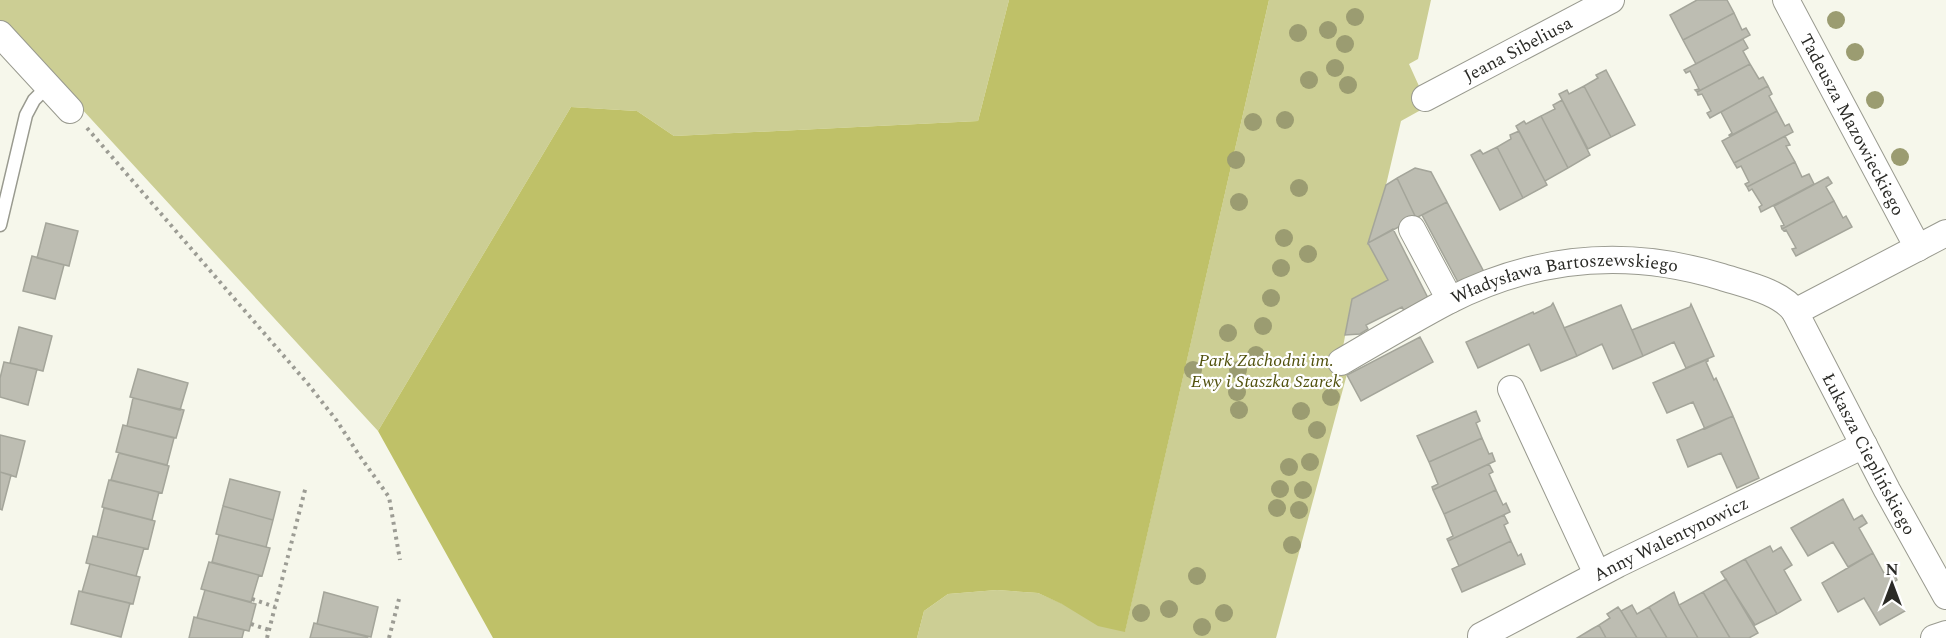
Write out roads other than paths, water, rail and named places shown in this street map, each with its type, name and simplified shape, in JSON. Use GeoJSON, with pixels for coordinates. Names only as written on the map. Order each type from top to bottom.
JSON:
{"type":"FeatureCollection","features":[{"type":"Feature","properties":{"kind":"street","name":"Jeana Sibeliusa"},"geometry":{"type":"LineString","coordinates":[[1425,98],[1611,0]]}},
{"type":"Feature","properties":{"kind":"street","name":"Tadeusza Mazowieckiego"},"geometry":{"type":"LineString","coordinates":[[1786,0],[1918,248]]}},
{"type":"Feature","properties":{"kind":"street"},"geometry":{"type":"LineString","coordinates":[[0,34],[70,110]]}},
{"type":"Feature","properties":{"kind":"street"},"geometry":{"type":"LineString","coordinates":[[1412,230],[1450,300]]}},
{"type":"Feature","properties":{"kind":"street"},"geometry":{"type":"LineString","coordinates":[[1795,312],[1946,233]]}},
{"type":"Feature","properties":{"kind":"street","name":"Władysława Bartoszewskiego"},"geometry":{"type":"LineString","coordinates":[[1341,362],[1450,300],[1529,270],[1596,259],[1666,265],[1716,275],[1782,299],[1791,305],[1795,312]]}},
{"type":"Feature","properties":{"kind":"street","name":"Łukasza Cieplińskiego"},"geometry":{"type":"LineString","coordinates":[[1795,312],[1946,596]]}},
{"type":"Feature","properties":{"kind":"street"},"geometry":{"type":"LineString","coordinates":[[1511,389],[1597,574]]}},
{"type":"Feature","properties":{"kind":"street","name":"Anny Walentynowicz"},"geometry":{"type":"LineString","coordinates":[[1483,638],[1481,636],[1597,574],[1864,445]]}},
{"type":"Feature","properties":{"kind":"street"},"geometry":{"type":"LineString","coordinates":[[1934,638],[1946,634]]}},
{"type":"Feature","properties":{"kind":"lane"},"geometry":{"type":"LineString","coordinates":[[0,225],[26,115],[34,100],[48,86]]}},
{"type":"Feature","properties":{"kind":"park label","name":"Park Zachodni im. Ewy i Staszka Szarek"},"geometry":{"type":"Point","coordinates":[1266,370]}}]}
